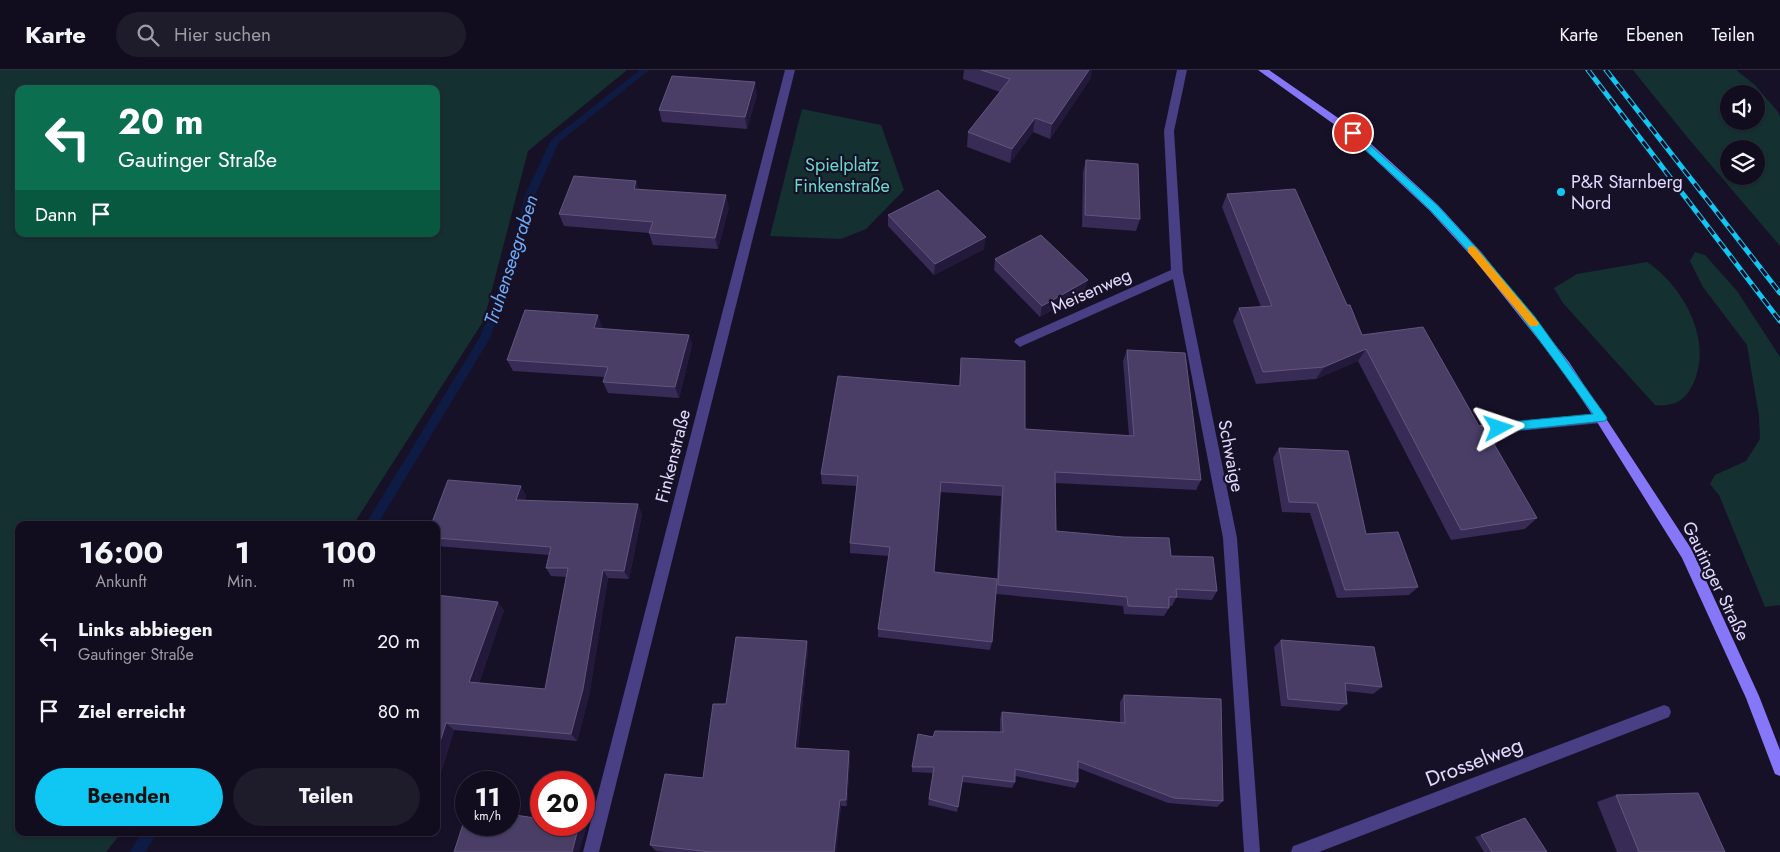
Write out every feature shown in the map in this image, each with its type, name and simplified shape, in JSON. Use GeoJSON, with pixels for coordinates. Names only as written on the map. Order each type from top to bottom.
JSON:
{"type":"FeatureCollection","features":[{"type":"Feature","properties":{"kind":"main road","name":"Gautinger Straße"},"geometry":{"type":"LineString","coordinates":[[1263,70],[1353,133],[1434,208],[1478,256],[1531,320],[1602,418],[1687,554],[1752,696],[1780,769]]}},
{"type":"Feature","properties":{"kind":"street","name":"Finkenstraße"},"geometry":{"type":"LineString","coordinates":[[591,852],[722,331],[790,70]]}},
{"type":"Feature","properties":{"kind":"street","name":"Schwaige"},"geometry":{"type":"LineString","coordinates":[[1182,70],[1169,131],[1177,272],[1230,538],[1252,852]]}},
{"type":"Feature","properties":{"kind":"street","name":"Meisenweg"},"geometry":{"type":"LineString","coordinates":[[1020,342],[1177,272]]}},
{"type":"Feature","properties":{"kind":"street"},"geometry":{"type":"LineString","coordinates":[[1499,428],[1602,418]]}},
{"type":"Feature","properties":{"kind":"street","name":"Drosselweg"},"geometry":{"type":"LineString","coordinates":[[1299,852],[1664,712]]}},
{"type":"Feature","properties":{"kind":"green space"},"geometry":{"type":"Polygon","coordinates":[[[0,70],[627,70],[528,151],[484,320],[356,521],[15,521],[15,836],[119,836],[106,852],[0,852],[0,70]]]}},
{"type":"Feature","properties":{"kind":"green space"},"geometry":{"type":"Polygon","coordinates":[[[1633,70],[1736,70],[1755,85],[1720,85],[1720,130],[1765,130],[1765,97],[1778,112],[1780,117],[1780,246],[1728,185],[1765,185],[1765,140],[1720,140],[1720,176],[1633,70]]]}},
{"type":"Feature","properties":{"kind":"green space","name":"Spielplatz Finkenstraße"},"geometry":{"type":"Polygon","coordinates":[[[802,109],[881,125],[904,190],[866,229],[841,239],[770,236],[802,109]]]}},
{"type":"Feature","properties":{"kind":"green space"},"geometry":{"type":"Polygon","coordinates":[[[1695,252],[1705,255],[1737,291],[1780,357],[1780,605],[1765,607],[1719,495],[1710,484],[1715,475],[1746,461],[1760,439],[1759,416],[1747,345],[1703,287],[1690,261],[1695,252]]]}},
{"type":"Feature","properties":{"kind":"green space"},"geometry":{"type":"Polygon","coordinates":[[[1647,262],[1660,272],[1683,299],[1697,332],[1700,349],[1699,366],[1691,388],[1679,401],[1668,405],[1655,405],[1563,303],[1554,288],[1577,274],[1647,262]]]}},
{"type":"Feature","properties":{"kind":"building"},"geometry":{"type":"Polygon","coordinates":[[[981,70],[1089,70],[1052,124],[1035,118],[1012,149],[968,132],[1010,79],[981,70]]]}},
{"type":"Feature","properties":{"kind":"building"},"geometry":{"type":"Polygon","coordinates":[[[672,76],[755,82],[745,117],[659,110],[672,76]]]}},
{"type":"Feature","properties":{"kind":"building"},"geometry":{"type":"Polygon","coordinates":[[[1086,160],[1138,164],[1140,219],[1085,215],[1086,160]]]}},
{"type":"Feature","properties":{"kind":"building"},"geometry":{"type":"Polygon","coordinates":[[[574,176],[636,181],[634,189],[726,195],[715,238],[649,233],[653,222],[559,214],[574,176]]]}},
{"type":"Feature","properties":{"kind":"building"},"geometry":{"type":"Polygon","coordinates":[[[1295,189],[1347,305],[1350,305],[1362,335],[1423,327],[1479,426],[1483,425],[1537,518],[1461,530],[1366,349],[1324,367],[1263,372],[1239,308],[1272,306],[1227,194],[1295,189]]]}},
{"type":"Feature","properties":{"kind":"building"},"geometry":{"type":"Polygon","coordinates":[[[938,190],[986,237],[935,264],[888,215],[938,190]]]}},
{"type":"Feature","properties":{"kind":"building"},"geometry":{"type":"Polygon","coordinates":[[[1041,235],[1088,280],[1042,306],[995,259],[1041,235]]]}},
{"type":"Feature","properties":{"kind":"building"},"geometry":{"type":"Polygon","coordinates":[[[525,310],[598,315],[594,328],[689,335],[675,387],[603,382],[608,367],[507,360],[525,310]]]}},
{"type":"Feature","properties":{"kind":"building"},"geometry":{"type":"Polygon","coordinates":[[[1127,350],[1185,353],[1201,480],[1055,472],[1056,531],[1123,537],[1169,538],[1171,556],[1213,557],[1217,591],[1176,589],[1177,597],[1169,597],[1169,608],[1128,606],[1127,597],[998,585],[1003,486],[941,482],[934,572],[997,579],[992,642],[878,629],[890,547],[850,543],[858,476],[821,474],[838,376],[960,386],[961,358],[1025,361],[1025,429],[1134,436],[1127,350]]]}},
{"type":"Feature","properties":{"kind":"building"},"geometry":{"type":"Polygon","coordinates":[[[1279,448],[1348,451],[1366,534],[1398,532],[1418,587],[1345,590],[1317,503],[1289,502],[1279,448]]]}},
{"type":"Feature","properties":{"kind":"building"},"geometry":{"type":"Polygon","coordinates":[[[448,480],[521,486],[516,500],[638,504],[624,571],[603,570],[583,689],[571,734],[446,723],[440,742],[440,595],[498,602],[469,682],[545,689],[568,568],[546,568],[551,547],[440,538],[440,521],[433,521],[448,480]]]}},
{"type":"Feature","properties":{"kind":"building"},"geometry":{"type":"Polygon","coordinates":[[[736,637],[807,641],[795,748],[849,751],[846,800],[840,800],[834,852],[710,852],[650,845],[665,774],[703,778],[713,704],[726,704],[736,637]]]}},
{"type":"Feature","properties":{"kind":"building"},"geometry":{"type":"Polygon","coordinates":[[[1281,640],[1374,647],[1382,687],[1345,683],[1347,704],[1288,699],[1281,640]]]}},
{"type":"Feature","properties":{"kind":"building"},"geometry":{"type":"Polygon","coordinates":[[[1124,695],[1221,699],[1223,801],[1174,798],[1078,761],[1078,782],[1015,769],[1015,782],[963,776],[958,807],[929,799],[934,767],[912,767],[918,734],[933,737],[935,731],[1003,732],[1002,712],[1125,723],[1124,695]]]}},
{"type":"Feature","properties":{"kind":"building"},"geometry":{"type":"Polygon","coordinates":[[[1698,793],[1725,852],[1639,852],[1616,795],[1698,793]]]}},
{"type":"Feature","properties":{"kind":"building"},"geometry":{"type":"Polygon","coordinates":[[[520,816],[530,817],[530,836],[576,836],[572,852],[454,852],[459,836],[520,836],[520,816]]]}},
{"type":"Feature","properties":{"kind":"building"},"geometry":{"type":"Polygon","coordinates":[[[1525,818],[1547,852],[1492,852],[1481,835],[1525,818]]]}},
{"type":"Feature","properties":{"kind":"waterway","name":"Truhenseegraben"},"geometry":{"type":"LineString","coordinates":[[373,521],[485,338],[511,270],[530,195],[555,140],[645,70]]}},
{"type":"Feature","properties":{"kind":"waterway","name":"Truhenseegraben"},"geometry":{"type":"LineString","coordinates":[[137,852],[148,836]]}},
{"type":"Feature","properties":{"kind":"railway"},"geometry":{"type":"LineString","coordinates":[[1588,70],[1780,321]]}},
{"type":"Feature","properties":{"kind":"railway"},"geometry":{"type":"LineString","coordinates":[[1606,70],[1780,293]]}},
{"type":"Feature","properties":{"kind":"slow traffic"},"geometry":{"type":"LineString","coordinates":[[1472,249],[1534,323]]}},
{"type":"Feature","properties":{"kind":"place","name":"P&R Starnberg Nord"},"geometry":{"type":"Point","coordinates":[1561,192]}},
{"type":"Feature","properties":{"kind":"route"},"geometry":{"type":"LineString","coordinates":[[1353,133],[1434,208],[1478,256],[1531,320],[1602,418],[1499,428]]}}]}
